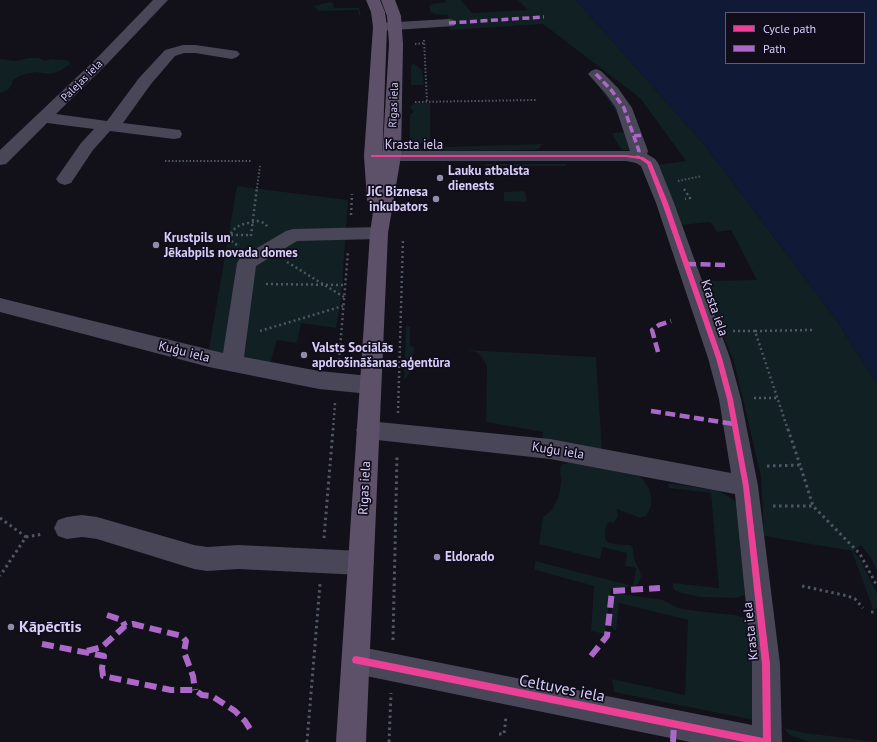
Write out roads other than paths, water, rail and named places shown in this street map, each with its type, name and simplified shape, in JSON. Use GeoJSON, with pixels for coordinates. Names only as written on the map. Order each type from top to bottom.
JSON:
{"type":"FeatureCollection","features":[{"type":"Feature","properties":{"kind":"main road","name":"Rīgas iela"},"geometry":{"type":"LineString","coordinates":[[373,0],[380,20],[388,27]]}},
{"type":"Feature","properties":{"kind":"main road","name":"Rīgas iela"},"geometry":{"type":"LineString","coordinates":[[351,742],[382,156],[396,61],[388,27],[388,0]]}},
{"type":"Feature","properties":{"kind":"street","name":"Palejas iela"},"geometry":{"type":"LineString","coordinates":[[0,160],[45,118],[161,0]]}},
{"type":"Feature","properties":{"kind":"street"},"geometry":{"type":"LineString","coordinates":[[388,27],[449,23]]}},
{"type":"Feature","properties":{"kind":"street"},"geometry":{"type":"LineString","coordinates":[[65,179],[87,147],[109,126],[145,81],[170,53],[183,49],[195,49],[232,54]]}},
{"type":"Feature","properties":{"kind":"street"},"geometry":{"type":"LineString","coordinates":[[596,74],[612,91],[624,108],[639,151],[638,157]]}},
{"type":"Feature","properties":{"kind":"street"},"geometry":{"type":"LineString","coordinates":[[45,118],[174,134]]}},
{"type":"Feature","properties":{"kind":"street","name":"Krasta iela"},"geometry":{"type":"LineString","coordinates":[[382,156],[638,157],[646,160],[649,164],[665,204],[719,358],[730,399],[746,486],[766,664],[767,742]]}},
{"type":"Feature","properties":{"kind":"street"},"geometry":{"type":"LineString","coordinates":[[232,364],[236,338],[255,253],[292,235],[379,233]]}},
{"type":"Feature","properties":{"kind":"street","name":"Kuģu iela"},"geometry":{"type":"LineString","coordinates":[[0,305],[232,364],[319,380],[370,385]]}},
{"type":"Feature","properties":{"kind":"street","name":"Kuģu iela"},"geometry":{"type":"LineString","coordinates":[[368,430],[550,449],[746,486]]}},
{"type":"Feature","properties":{"kind":"street"},"geometry":{"type":"LineString","coordinates":[[67,528],[82,526],[97,528],[194,557],[207,559],[238,557],[361,563]]}},
{"type":"Feature","properties":{"kind":"street","name":"Celtuves iela"},"geometry":{"type":"LineString","coordinates":[[356,660],[764,742]]}},
{"type":"Feature","properties":{"kind":"water"},"geometry":{"type":"Polygon","coordinates":[[[576,0],[877,0],[877,384],[837,321],[703,143],[576,0]]]}},
{"type":"Feature","properties":{"kind":"place","name":"Lauku atbalsta dienests"},"geometry":{"type":"Point","coordinates":[440,178]}},
{"type":"Feature","properties":{"kind":"place","name":"JiC Biznesa inkubators"},"geometry":{"type":"Point","coordinates":[436,199]}},
{"type":"Feature","properties":{"kind":"place","name":"Krustpils un Jēkabpils novada domes"},"geometry":{"type":"Point","coordinates":[156,245]}},
{"type":"Feature","properties":{"kind":"place","name":"Valsts Sociālās apdrošināšanas aģentūra"},"geometry":{"type":"Point","coordinates":[304,355]}},
{"type":"Feature","properties":{"kind":"place","name":"Eldorado"},"geometry":{"type":"Point","coordinates":[437,557]}},
{"type":"Feature","properties":{"kind":"place","name":"Kāpēcītis"},"geometry":{"type":"Point","coordinates":[11,627]}}]}
